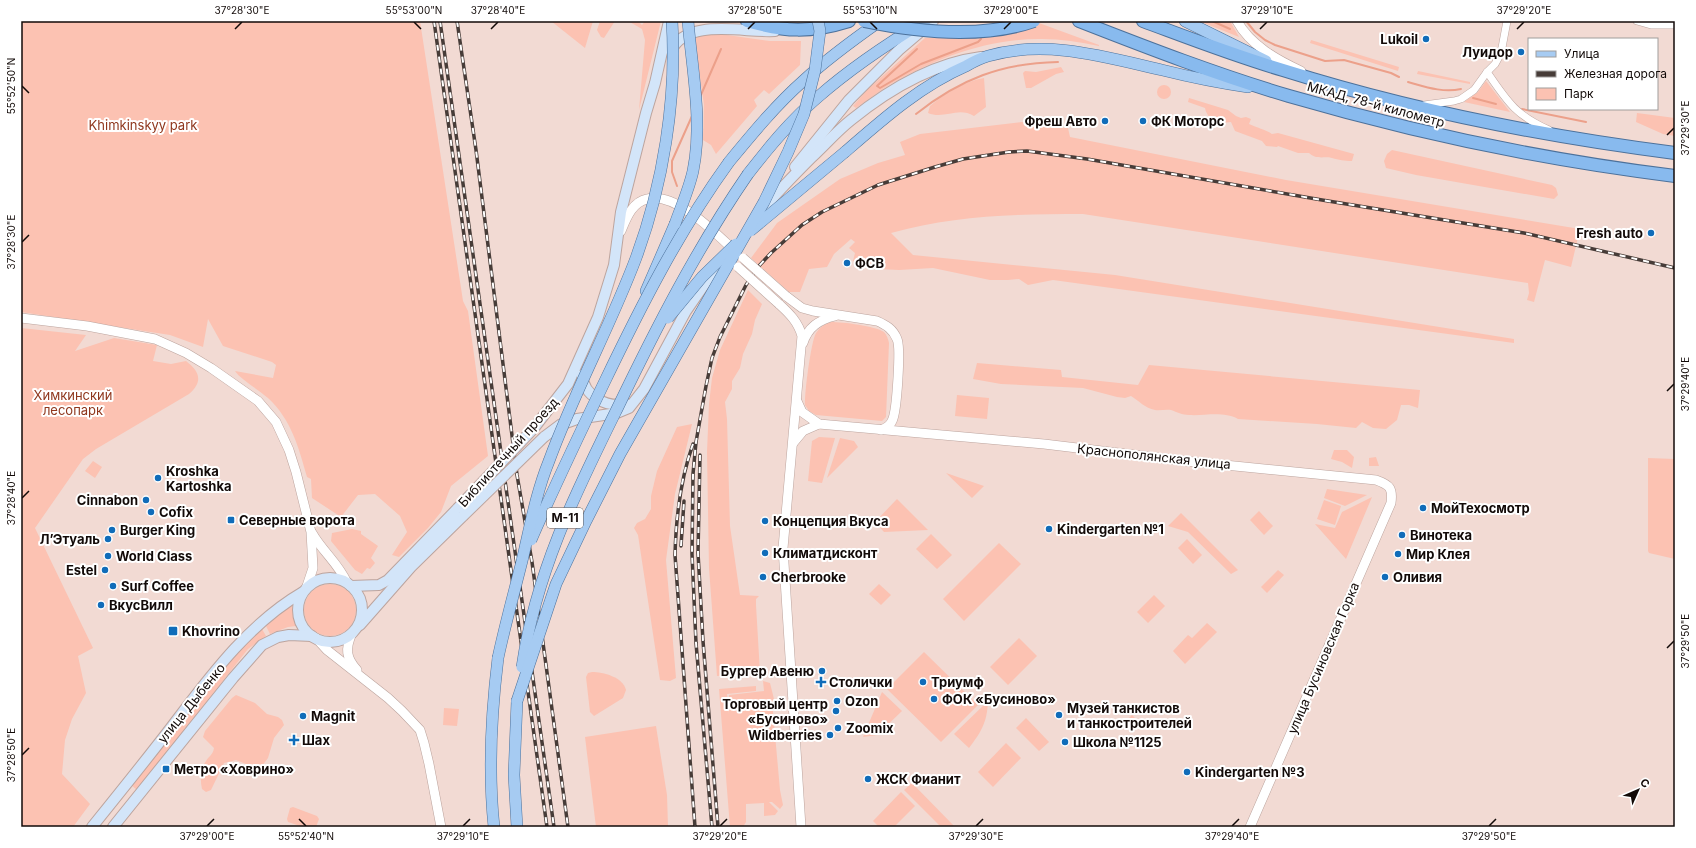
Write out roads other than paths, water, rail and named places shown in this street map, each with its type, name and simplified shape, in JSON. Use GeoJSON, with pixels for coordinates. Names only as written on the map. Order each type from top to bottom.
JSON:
{"type":"FeatureCollection","features":[{"type":"Feature","properties":{"kind":"highway"},"geometry":{"type":"LineString","coordinates":[[747,21],[765,26],[791,30],[821,28],[849,21]]}},
{"type":"Feature","properties":{"kind":"highway"},"geometry":{"type":"LineString","coordinates":[[864,21],[925,31],[1001,29],[1034,21]]}},
{"type":"Feature","properties":{"kind":"highway","name":"МКАД, 78-й километр"},"geometry":{"type":"LineString","coordinates":[[1079,21],[1184,61],[1269,90],[1389,123],[1473,144],[1599,166],[1675,176]]}},
{"type":"Feature","properties":{"kind":"highway","name":"МКАД, 78-й километр"},"geometry":{"type":"LineString","coordinates":[[1143,21],[1282,70],[1416,107],[1561,136],[1675,153]]}},
{"type":"Feature","properties":{"kind":"main road"},"geometry":{"type":"LineString","coordinates":[[655,83],[669,21]]}},
{"type":"Feature","properties":{"kind":"main road"},"geometry":{"type":"LineString","coordinates":[[522,561],[531,517],[548,462],[576,394],[616,306],[636,257],[647,222],[667,138],[672,72],[672,21]]}},
{"type":"Feature","properties":{"kind":"main road"},"geometry":{"type":"LineString","coordinates":[[635,319],[675,224],[693,172],[696,153],[697,114],[688,21]]}},
{"type":"Feature","properties":{"kind":"main road"},"geometry":{"type":"LineString","coordinates":[[517,701],[556,584],[586,520],[620,454],[764,202],[788,152],[804,114],[815,70],[820,31],[818,21]]}},
{"type":"Feature","properties":{"kind":"main road"},"geometry":{"type":"LineString","coordinates":[[635,319],[680,235],[712,185],[729,162],[773,110],[802,81],[842,48],[880,21]]}},
{"type":"Feature","properties":{"kind":"main road"},"geometry":{"type":"LineString","coordinates":[[646,348],[713,228],[748,174],[789,124],[817,97],[857,66],[925,21]]}},
{"type":"Feature","properties":{"kind":"main road"},"geometry":{"type":"LineString","coordinates":[[774,196],[787,176],[849,100],[899,50],[933,21]]}},
{"type":"Feature","properties":{"kind":"main road"},"geometry":{"type":"LineString","coordinates":[[1186,21],[1282,70]]}},
{"type":"Feature","properties":{"kind":"main road"},"geometry":{"type":"LineString","coordinates":[[655,83],[673,46],[686,35],[701,30],[717,29],[769,32],[791,30]]}},
{"type":"Feature","properties":{"kind":"main road"},"geometry":{"type":"LineString","coordinates":[[774,196],[851,120],[879,100],[910,81],[941,67],[966,59],[1036,48],[1061,50],[1111,58],[1226,84],[1269,90]]}},
{"type":"Feature","properties":{"kind":"main road"},"geometry":{"type":"LineString","coordinates":[[646,348],[678,305],[727,252],[892,111],[926,87],[955,70],[987,56]]}},
{"type":"Feature","properties":{"kind":"main road","name":"Библиотечный проезд"},"geometry":{"type":"LineString","coordinates":[[354,631],[534,428],[568,384],[590,339],[614,265],[621,212],[655,83]]}},
{"type":"Feature","properties":{"kind":"main road","name":"Библиотечный проезд"},"geometry":{"type":"LineString","coordinates":[[349,584],[379,585],[388,580],[544,437],[560,425],[577,419],[624,411],[629,408],[638,397],[686,311],[715,269],[774,196]]}},
{"type":"Feature","properties":{"kind":"main road","name":"М-11"},"geometry":{"type":"LineString","coordinates":[[494,827],[490,792],[491,732],[498,658],[510,602],[522,561],[555,485],[635,319]]}},
{"type":"Feature","properties":{"kind":"main road"},"geometry":{"type":"LineString","coordinates":[[590,339],[582,373],[582,382],[586,389],[600,401],[610,404],[619,405],[627,403],[638,397]]}},
{"type":"Feature","properties":{"kind":"main road","name":"М-11"},"geometry":{"type":"LineString","coordinates":[[517,827],[515,734],[517,701],[530,626],[540,583],[575,494],[646,348]]}},
{"type":"Feature","properties":{"kind":"main road"},"geometry":{"type":"LineString","coordinates":[[328,578],[335,578],[349,584],[356,592],[362,606],[360,622],[354,631],[344,639],[325,641],[314,637],[304,627],[299,616],[300,600],[304,591],[316,581],[328,578]]}},
{"type":"Feature","properties":{"kind":"main road","name":"улица Дыбенко"},"geometry":{"type":"LineString","coordinates":[[92,827],[226,659],[266,618],[304,591]]}},
{"type":"Feature","properties":{"kind":"main road","name":"улица Дыбенко"},"geometry":{"type":"LineString","coordinates":[[113,827],[258,649],[270,640],[278,637],[289,635],[314,637]]}},
{"type":"Feature","properties":{"kind":"street"},"geometry":{"type":"LineString","coordinates":[[1237,21],[1248,36],[1283,63],[1326,82]]}},
{"type":"Feature","properties":{"kind":"street"},"geometry":{"type":"LineString","coordinates":[[1416,107],[1461,99],[1474,90],[1495,64],[1501,53],[1507,21]]}},
{"type":"Feature","properties":{"kind":"street"},"geometry":{"type":"LineString","coordinates":[[1637,21],[1651,25],[1675,25]]}},
{"type":"Feature","properties":{"kind":"street"},"geometry":{"type":"LineString","coordinates":[[1487,72],[1507,102],[1521,115],[1561,136]]}},
{"type":"Feature","properties":{"kind":"street"},"geometry":{"type":"LineString","coordinates":[[618,239],[627,216],[632,209],[646,199],[653,198],[674,203],[684,207],[786,296],[802,308],[877,321],[886,324],[898,340],[899,351],[895,415],[888,426],[880,430]]}},
{"type":"Feature","properties":{"kind":"street"},"geometry":{"type":"LineString","coordinates":[[715,269],[727,264],[738,267],[795,320],[800,328],[802,336],[783,548],[801,827]]}},
{"type":"Feature","properties":{"kind":"street"},"geometry":{"type":"LineString","coordinates":[[802,347],[807,334],[816,323],[826,318],[840,315]]}},
{"type":"Feature","properties":{"kind":"street"},"geometry":{"type":"LineString","coordinates":[[21,318],[101,328],[155,340],[186,353],[242,389],[266,410],[276,422],[285,440],[296,472],[311,532],[313,568],[304,591]]}},
{"type":"Feature","properties":{"kind":"street"},"geometry":{"type":"LineString","coordinates":[[797,401],[802,412],[818,424]]}},
{"type":"Feature","properties":{"kind":"street","name":"Краснополянская улица"},"geometry":{"type":"LineString","coordinates":[[895,415],[897,422],[902,428],[914,432]]}},
{"type":"Feature","properties":{"kind":"street"},"geometry":{"type":"LineString","coordinates":[[793,443],[803,431],[818,424]]}},
{"type":"Feature","properties":{"kind":"street","name":"Краснополянская улица"},"geometry":{"type":"LineString","coordinates":[[818,424],[1036,443],[1376,480],[1386,484],[1390,488]]}},
{"type":"Feature","properties":{"kind":"street","name":"улица Бусиновская Горка"},"geometry":{"type":"LineString","coordinates":[[1250,827],[1391,503],[1392,493],[1390,488]]}},
{"type":"Feature","properties":{"kind":"street"},"geometry":{"type":"LineString","coordinates":[[311,532],[323,550],[344,575],[349,584]]}},
{"type":"Feature","properties":{"kind":"street"},"geometry":{"type":"LineString","coordinates":[[354,631],[346,648],[348,657],[351,663],[368,682]]}},
{"type":"Feature","properties":{"kind":"street"},"geometry":{"type":"LineString","coordinates":[[314,637],[331,654],[368,682],[402,711],[420,730],[426,750],[441,827]]}},
{"type":"Feature","properties":{"kind":"waterway"},"geometry":{"type":"LineString","coordinates":[[1212,21],[1230,29]]}},
{"type":"Feature","properties":{"kind":"waterway"},"geometry":{"type":"LineString","coordinates":[[1246,21],[1255,32],[1265,40],[1275,45],[1325,61],[1344,60],[1391,73],[1399,77]]}},
{"type":"Feature","properties":{"kind":"waterway"},"geometry":{"type":"LineString","coordinates":[[917,49],[877,86],[880,88],[921,64],[978,42],[981,39],[980,34]]}},
{"type":"Feature","properties":{"kind":"waterway"},"geometry":{"type":"LineString","coordinates":[[700,97],[721,49]]}},
{"type":"Feature","properties":{"kind":"waterway"},"geometry":{"type":"LineString","coordinates":[[916,114],[949,91],[982,75],[1018,66],[1058,62]]}},
{"type":"Feature","properties":{"kind":"waterway"},"geometry":{"type":"LineString","coordinates":[[1408,82],[1441,90],[1461,89]]}},
{"type":"Feature","properties":{"kind":"waterway"},"geometry":{"type":"LineString","coordinates":[[1473,98],[1496,104]]}},
{"type":"Feature","properties":{"kind":"waterway"},"geometry":{"type":"LineString","coordinates":[[1522,109],[1586,122]]}},
{"type":"Feature","properties":{"kind":"waterway"},"geometry":{"type":"LineString","coordinates":[[677,186],[672,172],[672,161],[692,116]]}},
{"type":"Feature","properties":{"kind":"railway"},"geometry":{"type":"LineString","coordinates":[[434,21],[547,827]]}},
{"type":"Feature","properties":{"kind":"railway"},"geometry":{"type":"LineString","coordinates":[[440,21],[554,827]]}},
{"type":"Feature","properties":{"kind":"railway"},"geometry":{"type":"LineString","coordinates":[[457,21],[476,150],[517,475],[532,562],[568,827]]}},
{"type":"Feature","properties":{"kind":"railway"},"geometry":{"type":"LineString","coordinates":[[712,827],[696,643],[692,554],[693,474],[696,442],[706,386],[712,358],[720,337],[746,285],[758,267],[771,253],[802,225],[822,212],[878,185],[935,167],[963,159],[1009,152],[1027,151],[1087,159],[1524,233],[1675,268]]}},
{"type":"Feature","properties":{"kind":"railway"},"geometry":{"type":"LineString","coordinates":[[693,444],[682,485],[676,527],[675,555],[695,827]]}},
{"type":"Feature","properties":{"kind":"railway"},"geometry":{"type":"LineString","coordinates":[[700,455],[698,553],[703,641],[718,827]]}},
{"type":"Feature","properties":{"kind":"railway"},"geometry":{"type":"LineString","coordinates":[[681,546],[684,501]]}},
{"type":"Feature","properties":{"kind":"place","name":"Lukoil"},"geometry":{"type":"Point","coordinates":[1426,39]}},
{"type":"Feature","properties":{"kind":"place","name":"Луидор"},"geometry":{"type":"Point","coordinates":[1521,52]}},
{"type":"Feature","properties":{"kind":"place","name":"Фреш Авто"},"geometry":{"type":"Point","coordinates":[1105,121]}},
{"type":"Feature","properties":{"kind":"place","name":"ФК Моторс"},"geometry":{"type":"Point","coordinates":[1143,121]}},
{"type":"Feature","properties":{"kind":"place","name":"Fresh auto"},"geometry":{"type":"Point","coordinates":[1651,233]}},
{"type":"Feature","properties":{"kind":"place","name":"ФСВ"},"geometry":{"type":"Point","coordinates":[847,263]}},
{"type":"Feature","properties":{"kind":"place","name":"Kroshka Kartoshka"},"geometry":{"type":"Point","coordinates":[158,478]}},
{"type":"Feature","properties":{"kind":"place","name":"Cinnabon"},"geometry":{"type":"Point","coordinates":[146,500]}},
{"type":"Feature","properties":{"kind":"place","name":"МойТехосмотр"},"geometry":{"type":"Point","coordinates":[1423,508]}},
{"type":"Feature","properties":{"kind":"place","name":"Cofix"},"geometry":{"type":"Point","coordinates":[151,512]}},
{"type":"Feature","properties":{"kind":"place","name":"Северные ворота"},"geometry":{"type":"Point","coordinates":[231,520]}},
{"type":"Feature","properties":{"kind":"place","name":"Концепция Вкуса"},"geometry":{"type":"Point","coordinates":[765,521]}},
{"type":"Feature","properties":{"kind":"place","name":"Kindergarten №1"},"geometry":{"type":"Point","coordinates":[1049,529]}},
{"type":"Feature","properties":{"kind":"place","name":"Burger King"},"geometry":{"type":"Point","coordinates":[112,530]}},
{"type":"Feature","properties":{"kind":"place","name":"Винотека"},"geometry":{"type":"Point","coordinates":[1402,535]}},
{"type":"Feature","properties":{"kind":"place","name":"Л’Этуаль"},"geometry":{"type":"Point","coordinates":[108,539]}},
{"type":"Feature","properties":{"kind":"place","name":"Климатдисконт"},"geometry":{"type":"Point","coordinates":[765,553]}},
{"type":"Feature","properties":{"kind":"place","name":"Мир Клея"},"geometry":{"type":"Point","coordinates":[1398,554]}},
{"type":"Feature","properties":{"kind":"place","name":"World Class"},"geometry":{"type":"Point","coordinates":[108,556]}},
{"type":"Feature","properties":{"kind":"place","name":"Estel"},"geometry":{"type":"Point","coordinates":[105,570]}},
{"type":"Feature","properties":{"kind":"place","name":"Cherbrooke"},"geometry":{"type":"Point","coordinates":[763,577]}},
{"type":"Feature","properties":{"kind":"place","name":"Оливия"},"geometry":{"type":"Point","coordinates":[1385,577]}},
{"type":"Feature","properties":{"kind":"place","name":"Surf Coffee"},"geometry":{"type":"Point","coordinates":[113,586]}},
{"type":"Feature","properties":{"kind":"place","name":"ВкусВилл"},"geometry":{"type":"Point","coordinates":[101,605]}},
{"type":"Feature","properties":{"kind":"place","name":"Khovrino"},"geometry":{"type":"Point","coordinates":[173,631]}},
{"type":"Feature","properties":{"kind":"place","name":"Бургер Авеню"},"geometry":{"type":"Point","coordinates":[822,671]}},
{"type":"Feature","properties":{"kind":"place","name":"Столички"},"geometry":{"type":"Point","coordinates":[821,682]}},
{"type":"Feature","properties":{"kind":"place","name":"Триумф"},"geometry":{"type":"Point","coordinates":[923,682]}},
{"type":"Feature","properties":{"kind":"place","name":"ФОК «Бусиново»"},"geometry":{"type":"Point","coordinates":[934,699]}},
{"type":"Feature","properties":{"kind":"place","name":"Ozon"},"geometry":{"type":"Point","coordinates":[837,701]}},
{"type":"Feature","properties":{"kind":"place","name":"Торговый центр «Бусиново»"},"geometry":{"type":"Point","coordinates":[836,711]}},
{"type":"Feature","properties":{"kind":"place","name":"Музей танкистов и танкостроителей"},"geometry":{"type":"Point","coordinates":[1059,715]}},
{"type":"Feature","properties":{"kind":"place","name":"Magnit"},"geometry":{"type":"Point","coordinates":[303,716]}},
{"type":"Feature","properties":{"kind":"place","name":"Zoomix"},"geometry":{"type":"Point","coordinates":[838,728]}},
{"type":"Feature","properties":{"kind":"place","name":"Wildberries"},"geometry":{"type":"Point","coordinates":[830,735]}},
{"type":"Feature","properties":{"kind":"place","name":"Шах"},"geometry":{"type":"Point","coordinates":[294,740]}},
{"type":"Feature","properties":{"kind":"place","name":"Школа №1125"},"geometry":{"type":"Point","coordinates":[1065,742]}},
{"type":"Feature","properties":{"kind":"place","name":"Метро «Ховрино»"},"geometry":{"type":"Point","coordinates":[166,769]}},
{"type":"Feature","properties":{"kind":"place","name":"Kindergarten №3"},"geometry":{"type":"Point","coordinates":[1187,772]}},
{"type":"Feature","properties":{"kind":"place","name":"ЖСК Фианит"},"geometry":{"type":"Point","coordinates":[868,779]}},
{"type":"Feature","properties":{"kind":"park label","name":"Khimkinskyy park"},"geometry":{"type":"Point","coordinates":[143,125]}},
{"type":"Feature","properties":{"kind":"park label","name":"Химкинский лесопарк"},"geometry":{"type":"Point","coordinates":[73,402]}}]}
